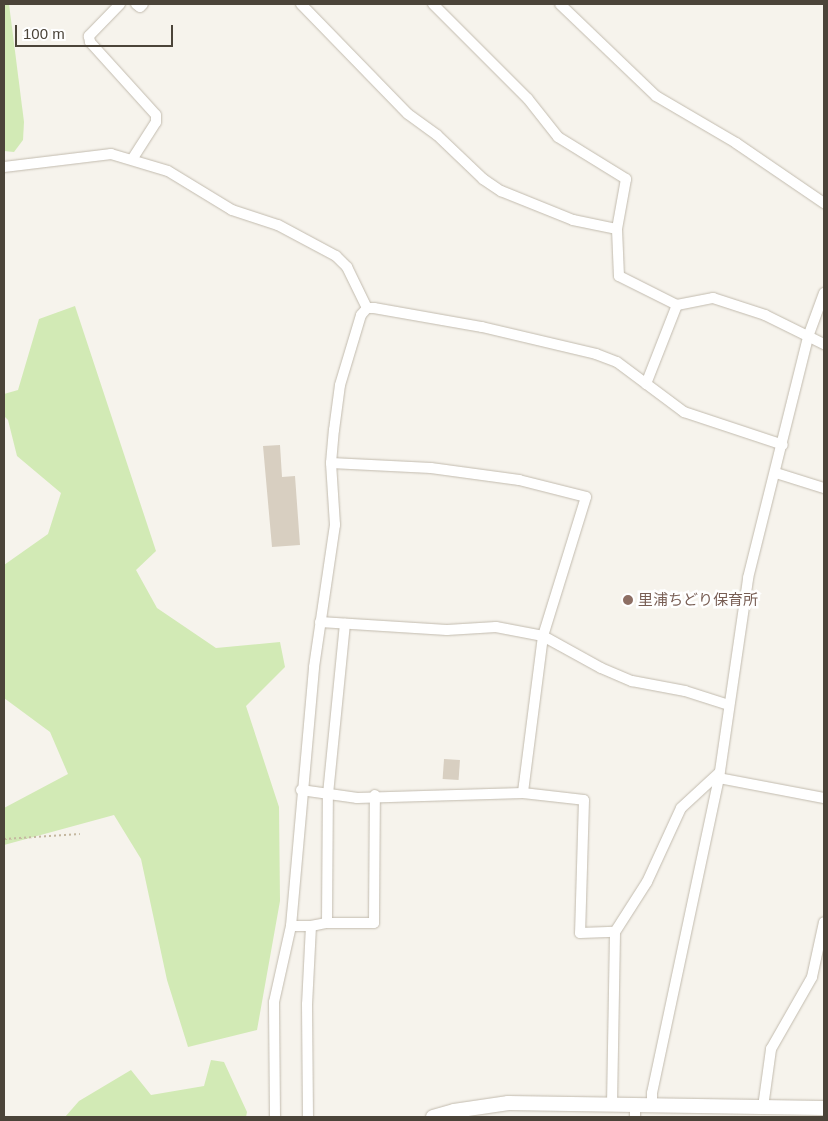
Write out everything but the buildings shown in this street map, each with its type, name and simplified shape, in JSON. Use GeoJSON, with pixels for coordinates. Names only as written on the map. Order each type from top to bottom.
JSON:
{"type":"FeatureCollection","features":[{"type":"Feature","properties":{"kind":"street"},"geometry":{"type":"LineString","coordinates":[[120,4],[89,36],[90,42],[156,116],[156,122],[133,158]]}},
{"type":"Feature","properties":{"kind":"street"},"geometry":{"type":"LineString","coordinates":[[136,4],[140,7],[143,4]]}},
{"type":"Feature","properties":{"kind":"street"},"geometry":{"type":"LineString","coordinates":[[301,4],[402,108],[437,135],[483,179],[501,191],[573,220],[617,230]]}},
{"type":"Feature","properties":{"kind":"street"},"geometry":{"type":"LineString","coordinates":[[432,4],[528,99],[558,138],[626,179],[617,230],[619,276],[677,305],[713,298],[765,315],[809,334],[824,344]]}},
{"type":"Feature","properties":{"kind":"street"},"geometry":{"type":"LineString","coordinates":[[560,4],[656,96],[736,143],[824,203]]}},
{"type":"Feature","properties":{"kind":"street"},"geometry":{"type":"LineString","coordinates":[[4,167],[111,154],[133,158],[168,171],[232,210],[278,225],[336,256],[347,267],[367,308]]}},
{"type":"Feature","properties":{"kind":"street"},"geometry":{"type":"LineString","coordinates":[[652,1107],[652,1094],[719,775],[748,578],[783,445],[809,334],[824,293]]}},
{"type":"Feature","properties":{"kind":"street"},"geometry":{"type":"LineString","coordinates":[[646,384],[677,305]]}},
{"type":"Feature","properties":{"kind":"street"},"geometry":{"type":"LineString","coordinates":[[367,308],[482,327],[582,350],[617,362],[684,412],[783,445]]}},
{"type":"Feature","properties":{"kind":"street"},"geometry":{"type":"LineString","coordinates":[[276,1117],[274,1002],[290,926],[301,790],[320,622],[335,525],[331,463],[340,385],[352,338],[367,308]]}},
{"type":"Feature","properties":{"kind":"street"},"geometry":{"type":"LineString","coordinates":[[331,463],[432,468],[509,478],[586,497],[543,636],[523,794]]}},
{"type":"Feature","properties":{"kind":"street"},"geometry":{"type":"LineString","coordinates":[[776,472],[824,488]]}},
{"type":"Feature","properties":{"kind":"street"},"geometry":{"type":"LineString","coordinates":[[320,622],[447,630],[496,627],[543,636],[601,668],[632,681],[685,691],[729,705]]}},
{"type":"Feature","properties":{"kind":"street"},"geometry":{"type":"LineString","coordinates":[[327,923],[328,794],[345,624]]}},
{"type":"Feature","properties":{"kind":"street"},"geometry":{"type":"LineString","coordinates":[[612,1105],[616,932],[647,882],[681,808],[712,776],[719,775],[824,798]]}},
{"type":"Feature","properties":{"kind":"street"},"geometry":{"type":"LineString","coordinates":[[301,790],[357,798],[375,795],[523,794],[584,800],[580,933],[616,932]]}},
{"type":"Feature","properties":{"kind":"street"},"geometry":{"type":"LineString","coordinates":[[290,926],[310,926],[327,923],[374,923],[375,795]]}},
{"type":"Feature","properties":{"kind":"street"},"geometry":{"type":"LineString","coordinates":[[763,1107],[771,1050],[812,977],[824,922]]}},
{"type":"Feature","properties":{"kind":"street"},"geometry":{"type":"LineString","coordinates":[[308,1117],[307,1004],[310,926]]}},
{"type":"Feature","properties":{"kind":"street"},"geometry":{"type":"LineString","coordinates":[[434,1117],[508,1103],[612,1105],[635,1112],[652,1107],[824,1108]]}},
{"type":"Feature","properties":{"kind":"path"},"geometry":{"type":"LineString","coordinates":[[4,839],[80,834]]}},
{"type":"Feature","properties":{"kind":"green space"},"geometry":{"type":"Polygon","coordinates":[[[4,4],[9,4],[24,122],[23,140],[14,152],[4,151],[4,4]]]}},
{"type":"Feature","properties":{"kind":"green space"},"geometry":{"type":"Polygon","coordinates":[[[75,306],[156,551],[136,570],[157,608],[216,648],[280,642],[285,667],[246,706],[279,807],[280,901],[257,1030],[188,1047],[167,980],[141,859],[114,815],[4,845],[4,808],[68,774],[50,732],[4,698],[4,565],[48,534],[61,493],[17,456],[8,420],[4,416],[4,394],[18,390],[39,319],[75,306]]]}},
{"type":"Feature","properties":{"kind":"green space"},"geometry":{"type":"Polygon","coordinates":[[[211,1060],[224,1062],[247,1112],[246,1117],[65,1117],[79,1101],[131,1070],[151,1095],[204,1086],[211,1060]]]}},
{"type":"Feature","properties":{"kind":"place","name":"里浦ちどり保育所"},"geometry":{"type":"Point","coordinates":[628,600]}}]}
